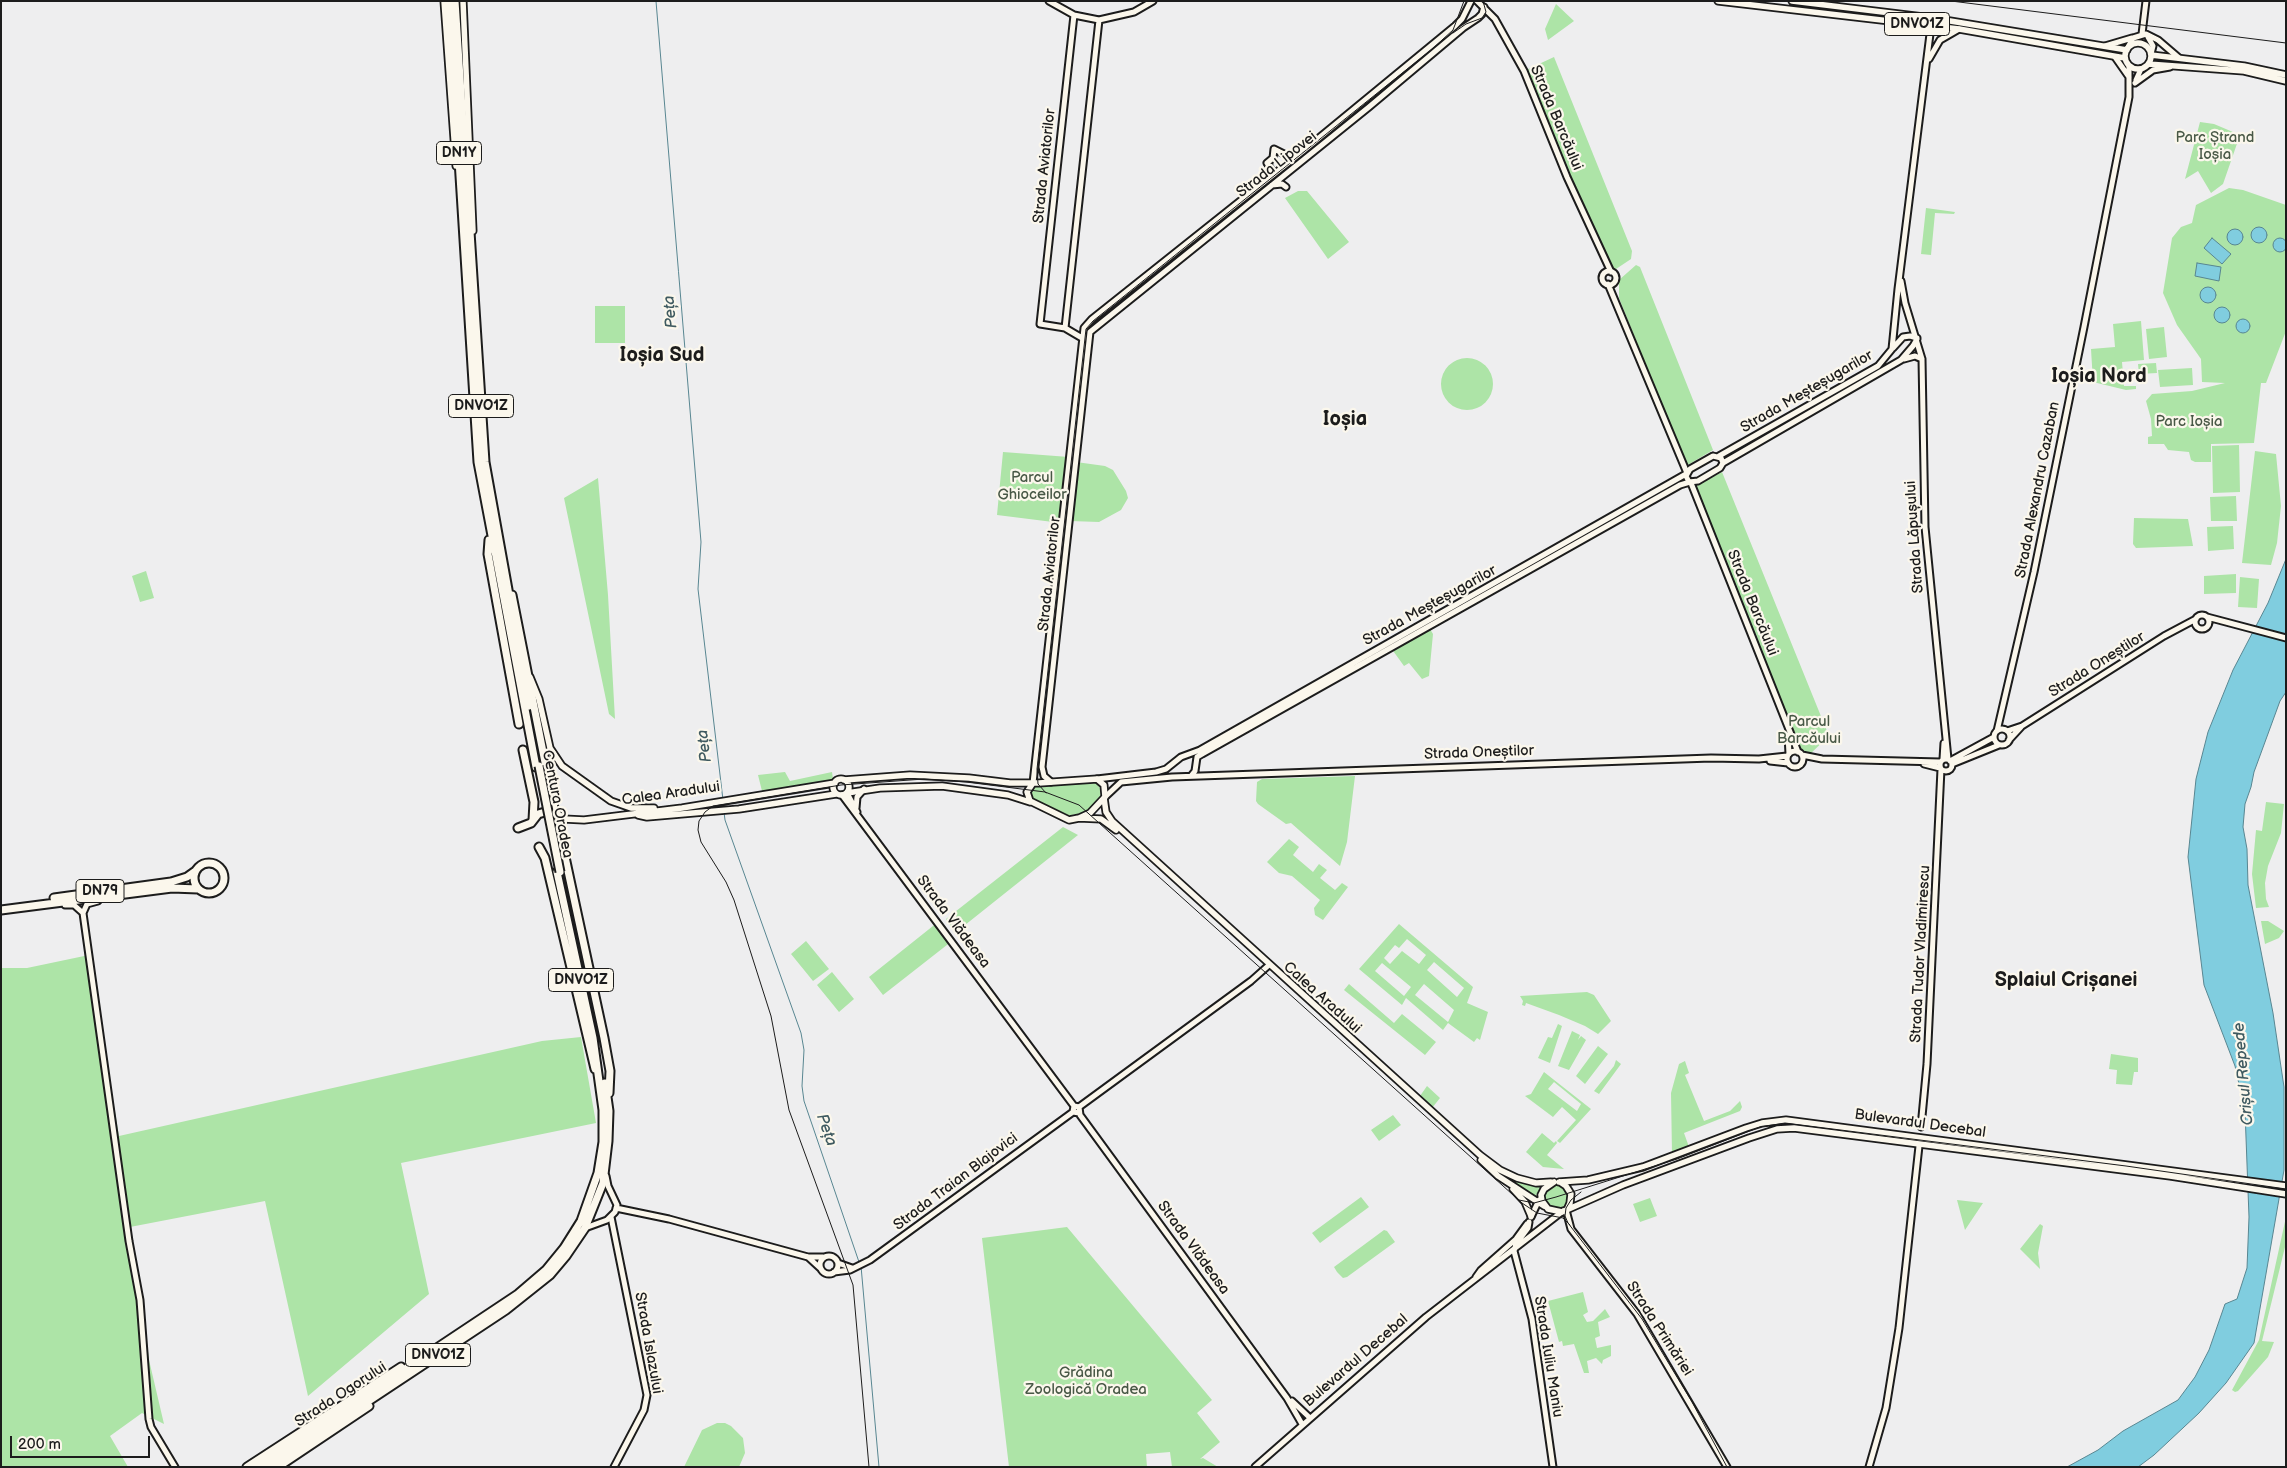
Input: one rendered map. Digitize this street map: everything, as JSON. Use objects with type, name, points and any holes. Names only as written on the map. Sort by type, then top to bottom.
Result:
[{"type":"highway","name":"DN1Y","points":[[449,1],[468,304]]},
{"type":"highway","name":"DN1Y","points":[[456,1],[471,251]]},
{"type":"highway","name":"DNVO1Z","points":[[471,251],[485,462],[501,559]]},
{"type":"highway","name":"DNVO1Z","points":[[468,304],[478,462],[489,525]]},
{"type":"highway","points":[[489,525],[488,554],[519,724]]},
{"type":"highway","name":"Centura Oradea","points":[[489,525],[538,766]]},
{"type":"highway","points":[[501,559],[516,606],[555,813],[542,812],[531,823],[518,828]]},
{"type":"highway","name":"Centura Oradea","points":[[501,559],[558,872],[590,1022],[601,1087]]},
{"type":"highway","points":[[523,750],[534,802],[533,820]]},
{"type":"highway","name":"Calea Aradului","points":[[555,813],[564,819]]},
{"type":"highway","points":[[562,843],[606,1046],[610,1081],[608,1100]]},
{"type":"highway","points":[[539,847],[545,858],[575,992],[593,1065],[601,1087]]},
{"type":"highway","name":"DN79","points":[[1,905],[171,882],[187,877],[200,865],[208,862],[217,864],[224,873],[222,886],[215,892],[204,893],[198,889],[172,888],[1,910]]},
{"type":"highway","points":[[194,872],[194,881],[198,889]]},
{"type":"highway","name":"Centura Oradea","points":[[558,872],[598,1036],[608,1100]]},
{"type":"highway","name":"Strada Ogorului","points":[[269,1467],[440,1350],[535,1281],[571,1239],[586,1210],[598,1174],[603,1142],[601,1087]]},
{"type":"highway","name":"Strada Ogorului","points":[[258,1467],[440,1350],[506,1310],[539,1286],[566,1256],[585,1228],[595,1206],[606,1173],[608,1100]]},
{"type":"highway","points":[[248,1467],[361,1392],[418,1357],[440,1350]]},
{"type":"highway","points":[[278,1467],[433,1362],[440,1350]]},
{"type":"main road","name":"DNVO1Z","points":[[444,1],[459,212],[468,304]]},
{"type":"main road","name":"DNVO1Z","points":[[463,1],[472,182],[471,251]]},
{"type":"main road","name":"DNVO1Z","points":[[1718,1],[1931,26],[2125,58]]},
{"type":"main road","name":"DNVO1Z","points":[[1792,1],[1932,18],[2102,47],[2127,49],[2132,44],[2139,43],[2148,48],[2151,54],[2244,66],[2286,75]]},
{"type":"main road","points":[[2127,49],[2125,58],[2129,66],[2141,69],[2148,64],[2151,54]]},
{"type":"main road","points":[[2148,64],[2244,71],[2286,81]]},
{"type":"main road","points":[[530,676],[539,699],[550,748],[568,772],[616,803],[631,808],[671,809]]},
{"type":"main road","name":"Calea Aradului","points":[[564,819],[584,820],[671,809],[834,783],[837,780],[910,775],[1033,783],[1097,779],[1104,785],[1106,812],[1112,821],[1498,1176],[1545,1207]]},
{"type":"main road","points":[[834,783],[834,789],[843,794],[849,786],[844,780]]},
{"type":"main road","points":[[1031,802],[1027,793],[1033,783]]},
{"type":"main road","name":"Calea Aradului","points":[[632,814],[647,817],[732,810],[843,794],[864,789],[942,786],[1008,795],[1031,802],[1065,819],[1098,818],[1111,825],[1493,1165],[1508,1174],[1529,1182],[1557,1182]]},
{"type":"main road","points":[[1079,818],[1094,810],[1105,797]]},
{"type":"main road","name":"Bulevardul Decebal","points":[[1557,1182],[1588,1180],[1643,1167],[1746,1128],[1762,1123],[1786,1120],[2220,1180],[2286,1194]]},
{"type":"main road","name":"Bulevardul Decebal","points":[[1565,1210],[1623,1185],[1749,1138],[1770,1131],[1794,1128],[2220,1180],[2286,1186]]},
{"type":"main road","points":[[1498,1176],[1525,1202],[1530,1219]]},
{"type":"main road","points":[[1557,1182],[1566,1186],[1570,1192],[1570,1203],[1565,1210],[1556,1212],[1545,1207],[1541,1195],[1545,1187],[1557,1182]]},
{"type":"street","points":[[1049,1],[1074,15],[1100,20],[1134,12],[1153,1]]},
{"type":"street","name":"Strada Lipovei","points":[[1081,338],[1084,328],[1092,319],[1300,154],[1455,26],[1462,19],[1471,1]]},
{"type":"street","name":"Strada Barcăului","points":[[1477,1],[1495,20],[1524,71],[1567,177],[1602,251],[1609,272]]},
{"type":"street","points":[[2146,1],[2144,34],[2153,46],[2151,54]]},
{"type":"street","name":"Strada Lipovei","points":[[1088,342],[1090,332],[1094,327],[1369,107],[1462,28],[1478,18],[1482,14],[1484,7]]},
{"type":"street","name":"Strada Aviatorilor","points":[[1052,782],[1044,776],[1042,767],[1088,342],[1065,328],[1040,324],[1074,15]]},
{"type":"street","name":"Strada Meșteșugarilor","points":[[1691,467],[1713,456],[1719,456],[1878,366],[1892,348],[1932,18]]},
{"type":"street","points":[[1065,328],[1100,20]]},
{"type":"street","points":[[1928,62],[1940,40],[1959,30]]},
{"type":"street","points":[[2102,47],[2144,34],[2158,40],[2179,59]]},
{"type":"street","points":[[2127,49],[2133,38]]},
{"type":"street","points":[[2115,57],[2130,79]]},
{"type":"street","name":"Strada Alexandru Cazaban","points":[[1997,730],[2002,716],[2034,572],[2130,91],[2129,66]]},
{"type":"street","points":[[2135,83],[2153,70],[2176,66]]},
{"type":"street","name":"Strada Alexandru Cazaban","points":[[2130,91],[2141,69]]},
{"type":"street","points":[[1274,174],[1267,163],[1273,158],[1274,150],[1286,154],[1300,154]]},
{"type":"street","points":[[1272,185],[1282,184],[1286,187]]},
{"type":"street","points":[[1620,307],[1614,281],[1615,276],[1609,272],[1602,279],[1608,284],[1620,307],[1687,474]]},
{"type":"street","name":"Strada Meșteșugarilor","points":[[1900,277],[1905,303],[1917,338],[1902,360]]},
{"type":"street","points":[[1608,284],[1614,281]]},
{"type":"street","points":[[1892,348],[1902,338],[1910,336],[1917,338]]},
{"type":"street","name":"Strada Aviatorilor","points":[[1033,783],[1081,338]]},
{"type":"street","name":"Strada Lăpușului","points":[[1917,338],[1922,359],[1924,520],[1947,762],[1941,769]]},
{"type":"street","name":"Strada Meșteșugarilor","points":[[1196,764],[1197,757],[1202,754],[1680,485],[1692,484],[1718,470],[1722,463],[1902,360],[1913,356],[1922,359]]},
{"type":"street","points":[[1719,456],[1722,463]]},
{"type":"street","points":[[1684,466],[1691,467],[1687,474]]},
{"type":"street","name":"Strada Barcăului","points":[[1687,474],[1787,727],[1800,753]]},
{"type":"street","name":"Strada Meșteșugarilor","points":[[1185,756],[1200,750],[1434,619],[1687,474]]},
{"type":"street","points":[[2223,621],[2202,628],[2196,625],[2196,619],[2201,615],[2286,638]]},
{"type":"street","points":[[2207,617],[2208,625]]},
{"type":"street","name":"Strada Oneștilor","points":[[2009,740],[2022,726],[2164,636],[2196,619]]},
{"type":"street","name":"Strada Oneștilor","points":[[2186,625],[2196,625]]},
{"type":"street","name":"Strada Alexandru Cazaban","points":[[2002,716],[2006,730]]},
{"type":"street","name":"Strada Oneștilor","points":[[2006,730],[2022,726]]},
{"type":"street","name":"Strada Barcăului","points":[[1787,727],[1788,763]]},
{"type":"street","points":[[1822,759],[1800,753],[1802,763],[1822,759],[1947,762],[1999,744],[2004,745],[2009,740],[2006,730],[1997,730],[1994,737],[1947,762]]},
{"type":"street","points":[[1994,737],[1999,744]]},
{"type":"street","name":"Strada Oneștilor","points":[[1759,759],[1800,753]]},
{"type":"street","points":[[1097,779],[1156,772],[1166,769],[1185,756],[1192,758],[1196,764],[1197,773],[1191,776],[1121,782],[1105,797]]},
{"type":"street","name":"Strada Oneștilor","points":[[1197,773],[1711,758],[1759,759],[1788,763],[1795,767],[1802,763]]},
{"type":"street","points":[[1914,761],[1947,771],[1947,762]]},
{"type":"street","points":[[1176,762],[1175,768],[1181,776]]},
{"type":"street","name":"Strada Tudor Vladimirescu","points":[[1942,783],[1947,762]]},
{"type":"street","name":"Strada Tudor Vladimirescu","points":[[1921,1127],[1927,1064],[1942,783],[1941,769]]},
{"type":"street","points":[[856,811],[857,797],[864,789]]},
{"type":"street","name":"Strada Vlădeasa","points":[[843,794],[865,825]]},
{"type":"street","name":"Strada Vlădeasa","points":[[843,794],[1288,1398],[1302,1424]]},
{"type":"street","points":[[122,894],[112,899],[89,902],[83,913],[129,1241],[140,1300],[151,1427],[174,1467]]},
{"type":"street","points":[[40,904],[47,907],[74,905],[83,913]]},
{"type":"street","name":"Strada Traian Blajovici","points":[[834,1272],[853,1268],[870,1260],[1076,1110],[1268,966]]},
{"type":"street","points":[[1869,1467],[1886,1408],[1899,1328],[1919,1146]]},
{"type":"street","points":[[585,1228],[611,1217],[616,1208],[616,1202],[608,1186],[606,1173]]},
{"type":"street","name":"Bulevardul Decebal","points":[[1475,1278],[1481,1270],[1516,1239],[1530,1219],[1541,1195]]},
{"type":"street","points":[[616,1208],[669,1219],[808,1257],[833,1256],[838,1263],[853,1268]]},
{"type":"street","name":"Bulevardul Decebal","points":[[1255,1467],[1406,1334],[1475,1278],[1485,1273],[1565,1210]]},
{"type":"street","name":"Strada Primăriei","points":[[1565,1210],[1571,1229],[1636,1312],[1691,1403],[1726,1467]]},
{"type":"street","name":"Strada Islazului","points":[[611,1217],[647,1399],[644,1410],[614,1467]]},
{"type":"street","name":"Bulevardul Decebal","points":[[1514,1251],[1516,1244],[1528,1228],[1530,1219]]},
{"type":"street","name":"Strada Iuliu Maniu","points":[[1514,1251],[1532,1319],[1553,1467]]},
{"type":"street","points":[[808,1257],[827,1274],[834,1272],[838,1263]]},
{"type":"street","points":[[820,1268],[820,1262],[823,1257]]},
{"type":"street","name":"Strada Vlădeasa","points":[[1288,1398],[1310,1418]]},
{"type":"green space","points":[[1556,4],[1574,21],[1548,40],[1545,29]]},
{"type":"green space","points":[[1554,57],[1632,251],[1631,259],[1616,269],[1612,268],[1585,211],[1526,70]]},
{"type":"green space","name":"Parc Ștrand Ioșia","points":[[2200,122],[2214,124],[2240,135],[2223,184],[2211,193],[2198,171],[2185,179]]},
{"type":"green space","name":"Parc Ioșia","points":[[2229,188],[2243,190],[2286,205],[2286,331],[2266,383],[2261,383],[2254,443],[2211,444],[2211,462],[2195,462],[2191,460],[2189,452],[2168,450],[2164,444],[2148,444],[2148,437],[2152,436],[2151,419],[2146,401],[2152,394],[2192,391],[2225,383],[2202,382],[2201,359],[2177,325],[2163,293],[2172,238],[2181,227],[2192,223],[2196,205]]},
{"type":"green space","points":[[1298,191],[1307,191],[1349,242],[1328,259],[1285,198]]},
{"type":"green space","points":[[1926,208],[1955,212],[1954,214],[1935,213],[1931,255],[1921,254]]},
{"type":"green space","points":[[1636,265],[1640,267],[1713,450],[1686,466],[1619,298],[1619,280]]},
{"type":"green space","points":[[595,306],[625,306],[625,343],[595,343]]},
{"type":"green space","points":[[2141,321],[2144,360],[2122,362],[2124,386],[2136,386],[2136,389],[2126,390],[2093,382],[2091,349],[2115,347],[2113,324]]},
{"type":"green space","points":[[2164,327],[2167,357],[2149,359],[2146,329]]},
{"type":"green space","points":[[1467,358],[1477,360],[1485,366],[1491,374],[1493,384],[1491,394],[1485,402],[1477,408],[1467,410],[1457,408],[1449,402],[1443,394],[1441,384],[1443,374],[1449,366],[1457,360]]},
{"type":"green space","points":[[2156,363],[2157,373],[2139,374],[2138,364]]},
{"type":"green space","points":[[2192,368],[2193,385],[2160,387],[2158,370]]},
{"type":"green space","points":[[2239,445],[2240,492],[2213,493],[2212,446]]},
{"type":"green space","points":[[2255,451],[2276,454],[2281,506],[2277,543],[2271,565],[2242,563]]},
{"type":"green space","name":"Parcul Ghioceilor","points":[[1003,452],[1069,457],[1061,523],[997,515]]},
{"type":"green space","name":"Parcul Ghioceilor","points":[[1076,462],[1105,466],[1113,470],[1126,491],[1128,498],[1121,510],[1099,522],[1070,521]]},
{"type":"green space","name":"Parcul Barcăului","points":[[1722,472],[1829,736],[1809,755],[1797,748],[1775,688],[1694,487]]},
{"type":"green space","points":[[598,478],[608,595],[615,719],[609,714],[564,498]]},
{"type":"green space","points":[[2236,496],[2237,521],[2211,521],[2210,497]]},
{"type":"green space","points":[[2134,518],[2188,519],[2193,546],[2136,548],[2133,544]]},
{"type":"green space","points":[[2233,526],[2234,549],[2208,551],[2207,527]]},
{"type":"green space","points":[[146,571],[154,598],[140,602],[132,576]]},
{"type":"green space","points":[[2236,574],[2236,593],[2204,594],[2204,576]]},
{"type":"green space","points":[[2240,577],[2259,579],[2257,608],[2238,607]]},
{"type":"green space","points":[[1427,628],[1433,634],[1429,676],[1422,679],[1409,663],[1404,666],[1391,648]]},
{"type":"green space","points":[[785,772],[790,781],[832,772],[833,779],[827,783],[763,795],[758,775]]},
{"type":"green space","points":[[1355,776],[1347,842],[1340,866],[1291,823],[1286,824],[1256,801],[1257,782],[1262,779]]},
{"type":"green space","points":[[1096,783],[1101,789],[1100,799],[1095,806],[1082,813],[1072,815],[1066,815],[1033,799],[1031,793],[1032,788],[1036,785]]},
{"type":"green space","points":[[2266,802],[2284,804],[2281,833],[2268,866],[2265,883],[2266,899],[2269,907],[2256,908],[2252,874],[2256,830],[2262,831]]},
{"type":"green space","points":[[1063,827],[1078,835],[955,933],[946,919]]},
{"type":"green space","points":[[1289,839],[1299,847],[1293,855],[1313,872],[1319,864],[1327,870],[1320,878],[1335,890],[1342,883],[1348,887],[1323,920],[1315,915],[1314,908],[1320,900],[1292,876],[1279,873],[1267,862]]},
{"type":"green space","points":[[2261,921],[2268,921],[2284,931],[2279,938],[2265,944]]},
{"type":"green space","points":[[938,922],[952,941],[883,995],[869,977]]},
{"type":"green space","points":[[1399,924],[1473,987],[1467,1003],[1488,1012],[1480,1040],[1477,1038],[1474,1042],[1448,1023],[1443,1030],[1406,998],[1402,1005],[1359,969]],"holes":[[[1407,939],[1426,955],[1419,964],[1402,951],[1390,964],[1384,958],[1395,945],[1399,948]],[[1434,962],[1464,988],[1457,997],[1427,970]],[[1382,963],[1411,987],[1404,996],[1375,971]],[[1424,984],[1454,1010],[1448,1022],[1415,995]]]},
{"type":"green space","points":[[806,941],[829,969],[813,981],[791,954]]},
{"type":"green space","points":[[89,955],[119,1136],[542,1041],[581,1037],[596,1123],[401,1163],[429,1294],[308,1396],[265,1201],[130,1227],[142,1299],[149,1360],[164,1424],[142,1413],[110,1436],[128,1467],[1,1467],[1,968],[27,968]]},
{"type":"green space","points":[[832,972],[854,999],[839,1012],[817,985]]},
{"type":"green space","points":[[1349,984],[1394,1023],[1402,1014],[1436,1042],[1425,1055],[1344,990]]},
{"type":"green space","points":[[1587,992],[1594,995],[1611,1021],[1598,1034],[1559,1015],[1526,1003],[1525,1006],[1522,1005],[1523,1001],[1520,996]]},
{"type":"green space","points":[[1558,1024],[1562,1026],[1550,1063],[1538,1058],[1548,1037],[1552,1038]]},
{"type":"green space","points":[[1572,1031],[1580,1035],[1578,1040],[1581,1036],[1586,1040],[1569,1070],[1558,1066]]},
{"type":"green space","points":[[1598,1046],[1608,1054],[1585,1084],[1576,1076]]},
{"type":"green space","points":[[2111,1054],[2138,1058],[2138,1072],[2134,1072],[2132,1085],[2116,1084],[2117,1070],[2109,1069]]},
{"type":"green space","points":[[1616,1060],[1621,1064],[1599,1094],[1594,1091],[1614,1066]]},
{"type":"green space","points":[[1685,1061],[1689,1073],[1685,1075],[1704,1121],[1730,1111],[1740,1101],[1742,1107],[1740,1111],[1684,1133],[1689,1147],[1672,1154],[1671,1093],[1679,1064]]},
{"type":"green space","points":[[1544,1072],[1591,1109],[1560,1143],[1557,1141],[1576,1120],[1562,1107],[1553,1117],[1525,1096],[1531,1094]],"holes":[[[1554,1082],[1581,1104],[1577,1111],[1548,1089]]]},
{"type":"green space","points":[[1427,1086],[1440,1098],[1432,1108],[1420,1096]]},
{"type":"green space","points":[[1393,1115],[1401,1125],[1379,1141],[1371,1130]]},
{"type":"green space","points":[[1542,1133],[1554,1143],[1556,1141],[1557,1143],[1547,1155],[1564,1169],[1543,1167],[1526,1152]]},
{"type":"green space","points":[[1512,1178],[1528,1184],[1543,1185],[1534,1198],[1510,1181]]},
{"type":"green space","points":[[1557,1185],[1566,1188],[1569,1197],[1566,1206],[1557,1209],[1548,1206],[1545,1197],[1548,1188]]},
{"type":"green space","points":[[1361,1197],[1369,1207],[1320,1243],[1312,1233]]},
{"type":"green space","points":[[1650,1198],[1657,1216],[1640,1222],[1633,1204]]},
{"type":"green space","points":[[1957,1200],[1983,1203],[1965,1230]]},
{"type":"green space","points":[[2286,1217],[2286,1243],[2262,1341],[2274,1342],[2268,1357],[2235,1392],[2232,1390],[2259,1340]]},
{"type":"green space","points":[[2040,1224],[2043,1226],[2038,1253],[2040,1269],[2020,1249]]},
{"type":"green space","name":"Grădina Zoologică Oradea","points":[[1067,1227],[1212,1400],[1197,1413],[1220,1442],[1200,1459],[1203,1458],[1218,1467],[1172,1467],[1170,1452],[1146,1454],[1147,1467],[1009,1467],[982,1238]]},
{"type":"green space","points":[[1384,1230],[1387,1231],[1395,1242],[1343,1278],[1334,1267]]},
{"type":"green space","points":[[1583,1292],[1588,1312],[1583,1315],[1587,1322],[1593,1321],[1605,1309],[1610,1317],[1598,1322],[1600,1336],[1595,1338],[1597,1348],[1611,1345],[1611,1356],[1603,1360],[1602,1364],[1596,1358],[1587,1361],[1589,1373],[1584,1373],[1574,1344],[1563,1346],[1562,1341],[1559,1342],[1548,1301]]},
{"type":"green space","points":[[717,1423],[725,1423],[731,1426],[743,1438],[745,1453],[739,1467],[684,1467],[702,1430]]},
{"type":"water","points":[[2259,227],[2265,229],[2267,235],[2265,241],[2259,243],[2253,241],[2251,235],[2253,229]]},
{"type":"water","points":[[2235,229],[2241,231],[2243,237],[2241,243],[2235,245],[2229,243],[2227,237],[2229,231]]},
{"type":"water","points":[[2212,238],[2231,254],[2222,264],[2204,248]]},
{"type":"water","points":[[2277,238],[2283,238],[2287,245],[2283,252],[2277,252],[2273,248],[2273,242]]},
{"type":"water","points":[[2197,263],[2221,267],[2219,281],[2195,276]]},
{"type":"water","points":[[2205,287],[2211,287],[2216,292],[2214,301],[2205,303],[2200,298],[2200,292]]},
{"type":"water","points":[[2219,307],[2225,307],[2230,312],[2228,321],[2219,323],[2214,318],[2214,312]]},
{"type":"water","points":[[2240,319],[2246,319],[2250,326],[2246,333],[2240,333],[2236,329],[2236,323]]},
{"type":"water","name":"Crișul Repede","points":[[2286,559],[2286,692],[2280,701],[2254,772],[2245,804],[2243,827],[2247,849],[2248,885],[2273,1013],[2284,1087],[2284,1170],[2254,1343],[2226,1383],[2199,1413],[2154,1455],[2138,1467],[2067,1467],[2098,1450],[2123,1431],[2178,1400],[2195,1377],[2209,1350],[2225,1304],[2237,1299],[2247,1268],[2249,1217],[2245,1111],[2235,1066],[2204,985],[2188,857],[2196,779],[2208,732],[2233,670],[2268,603]]},
{"type":"waterway","name":"Peța","points":[[656,1],[701,542],[698,589],[723,800]]},
{"type":"waterway","name":"Peța","points":[[724,812],[725,820],[801,1033],[804,1050],[802,1086],[804,1101],[859,1262]]},
{"type":"waterway","name":"Peța","points":[[861,1266],[879,1467]]},
{"type":"tunnel","points":[[1919,1146],[1921,1127]]},
{"type":"tram line","points":[[1046,793],[1038,784],[1037,769],[1086,329],[1093,321],[1431,50],[1453,30],[1464,1]]},
{"type":"tram line","points":[[1453,33],[1466,24],[1482,18],[1486,12],[1483,1]]},
{"type":"tram line","points":[[869,1467],[853,1285],[789,1110],[771,1016],[734,900],[726,882],[701,842],[698,830],[699,821],[705,812],[713,806],[841,785],[924,779],[966,782],[1045,792],[1079,805],[1522,1203],[1537,1213],[1563,1218],[1570,1225]]},
{"type":"tram line","points":[[1519,1200],[1534,1203],[1556,1197],[1677,1159],[1760,1127],[1785,1123],[2126,1166],[2286,1189]]},
{"type":"tram line","points":[[1581,1192],[1571,1200],[1566,1208],[1565,1216],[1568,1223],[1642,1319],[1692,1402],[1727,1467]]},
{"type":"railway","points":[[1951,1],[2286,43]]},
{"type":"district","name":"Ioșia Sud","points":[[662,356]]},
{"type":"district","name":"Ioșia Nord","points":[[2099,377]]},
{"type":"district","name":"Ioșia","points":[[1345,420]]},
{"type":"district","name":"Splaiul Crișanei","points":[[2066,981]]}]
